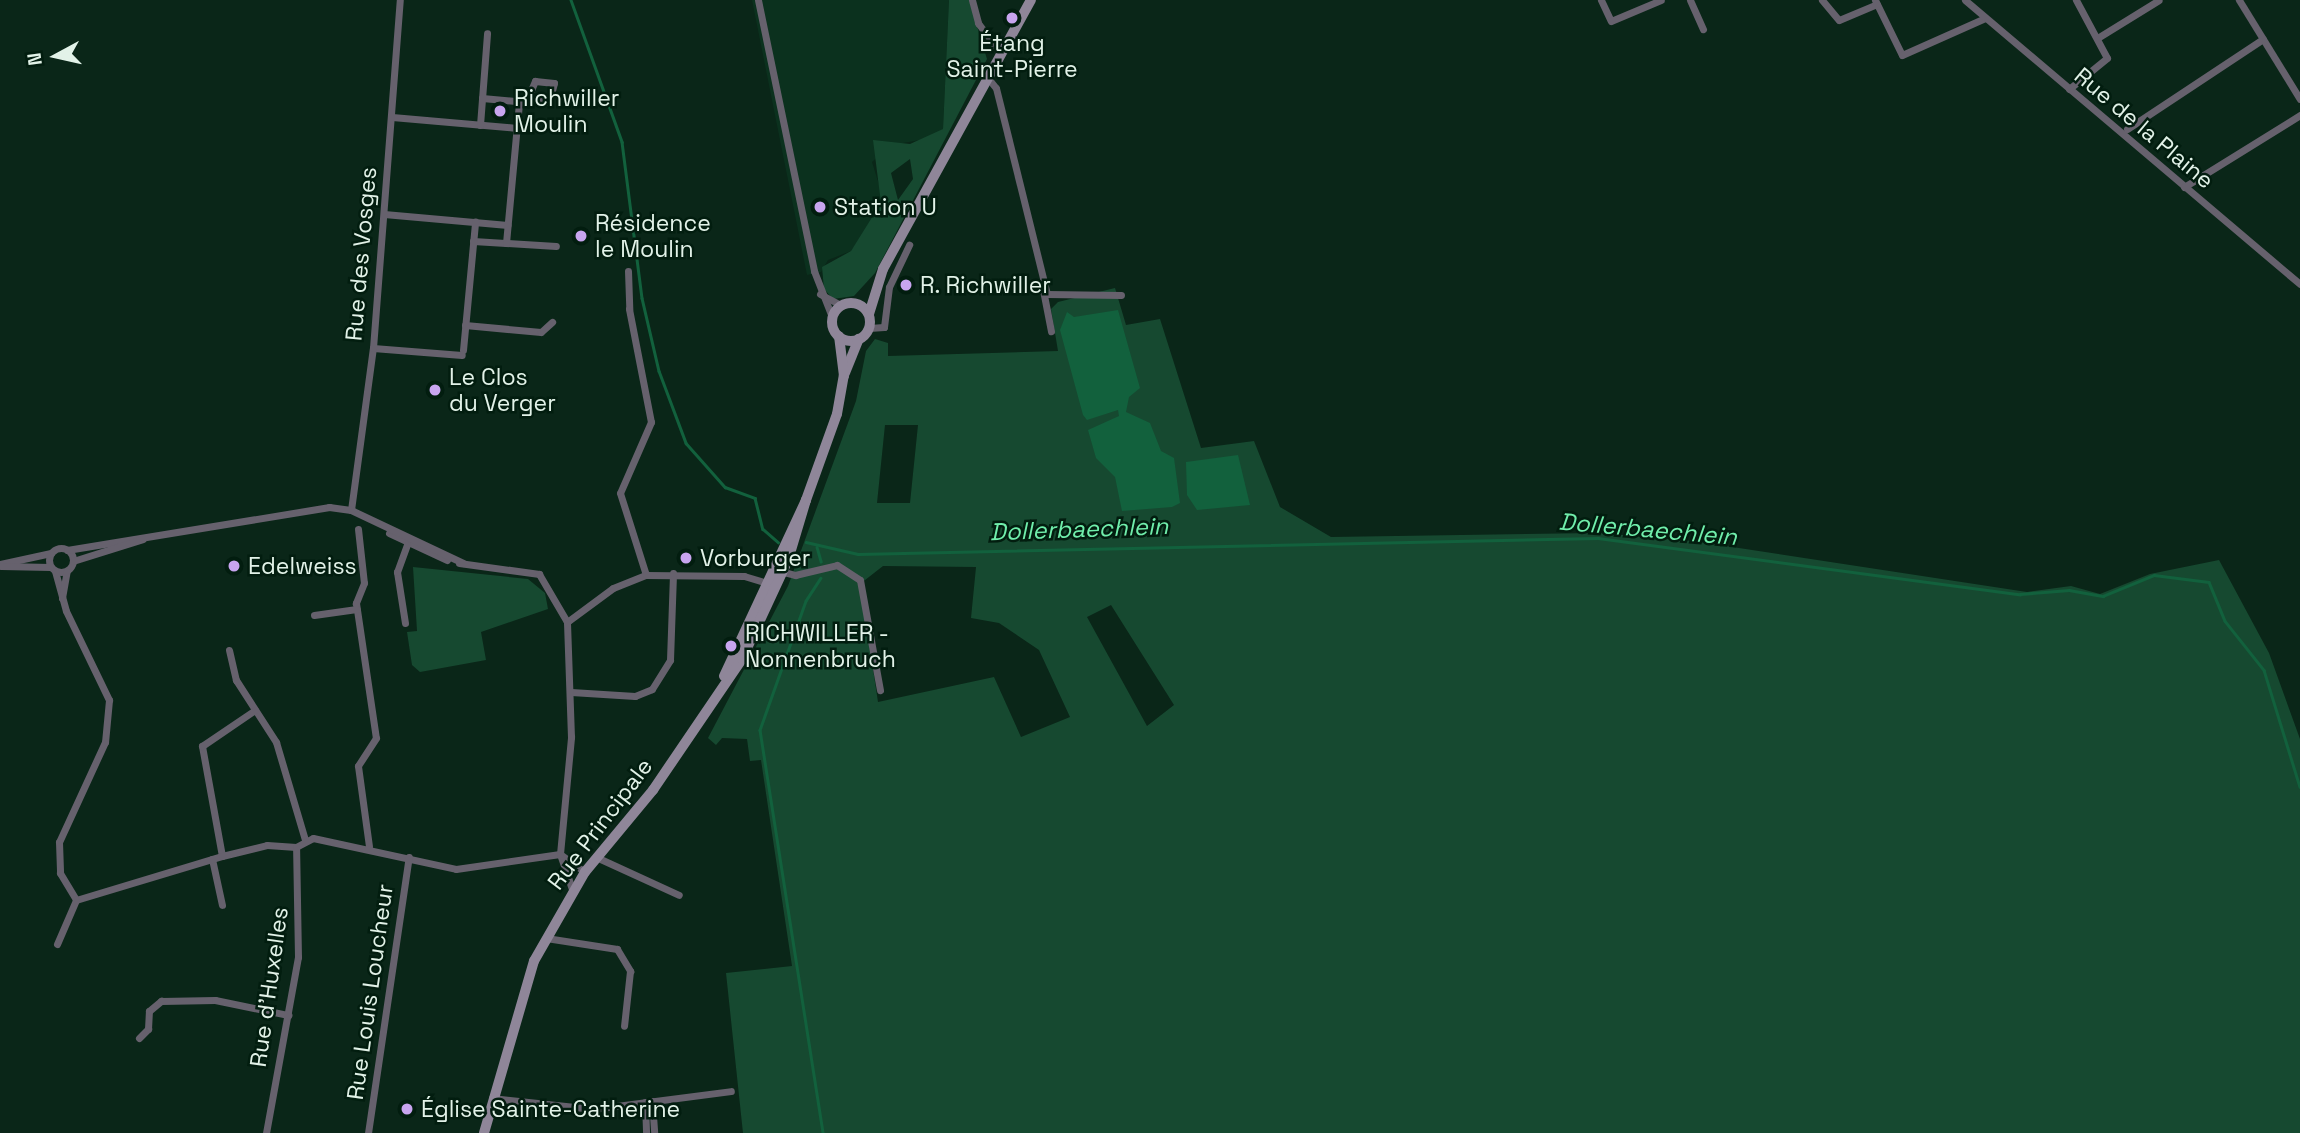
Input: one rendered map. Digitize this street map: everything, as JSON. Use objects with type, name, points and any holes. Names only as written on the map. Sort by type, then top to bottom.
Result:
[{"type":"main road","points":[[844,376],[839,336],[832,317],[841,305],[855,303],[883,269],[1031,0]]},
{"type":"main road","points":[[839,336],[859,339],[869,328],[869,314],[883,269]]},
{"type":"main road","points":[[855,303],[869,314]]},
{"type":"main road","name":"Rue Principale","points":[[484,1133],[491,1098],[546,938],[585,872],[711,706],[773,585],[806,500],[844,376],[859,339]]},
{"type":"street","name":"Rue des Vosges","points":[[351,510],[373,348],[400,0]]},
{"type":"street","points":[[758,0],[819,293],[832,317]]},
{"type":"street","points":[[972,0],[978,23],[1001,53]]},
{"type":"street","points":[[1601,0],[1611,21],[1661,0]]},
{"type":"street","points":[[1690,0],[1703,29]]},
{"type":"street","points":[[1822,0],[1839,20],[1876,2],[1902,55],[1985,18]]},
{"type":"street","name":"Rue de la Plaine","points":[[1965,0],[2300,284]]},
{"type":"street","points":[[2068,89],[2107,58],[2099,37],[2076,0]]},
{"type":"street","points":[[2099,37],[2159,0]]},
{"type":"street","points":[[2239,0],[2300,99]]},
{"type":"street","points":[[480,125],[487,33]]},
{"type":"street","points":[[2127,129],[2263,39]]},
{"type":"street","points":[[987,77],[996,88],[1051,331]]},
{"type":"street","points":[[482,99],[519,102],[532,98]]},
{"type":"street","points":[[506,243],[519,102]]},
{"type":"street","points":[[2184,187],[2300,115]]},
{"type":"street","points":[[392,117],[517,128]]},
{"type":"street","points":[[384,214],[508,225]]},
{"type":"street","points":[[373,348],[462,353],[475,222]]},
{"type":"street","points":[[473,241],[556,246]]},
{"type":"street","points":[[869,328],[884,327],[889,287],[909,245]]},
{"type":"street","points":[[628,271],[629,309],[651,422],[620,492],[646,575]]},
{"type":"street","points":[[1041,283],[1056,298],[1121,295]]},
{"type":"street","points":[[819,293],[841,305]]},
{"type":"street","points":[[465,325],[541,332],[552,322]]},
{"type":"street","points":[[0,565],[67,550],[306,508],[351,510],[363,514],[463,564]]},
{"type":"street","points":[[363,514],[407,545],[463,564],[539,574],[567,622],[571,692],[560,854],[573,892]]},
{"type":"street","points":[[358,529],[364,583],[357,609],[376,738],[358,766],[369,846]]},
{"type":"street","points":[[62,599],[67,571],[73,561],[157,534]]},
{"type":"street","points":[[405,623],[397,572],[407,545]]},
{"type":"street","points":[[67,550],[73,561]]},
{"type":"street","points":[[51,553],[62,599],[103,680],[110,719],[59,842],[60,873],[76,900]]},
{"type":"street","points":[[0,565],[67,571]]},
{"type":"street","points":[[779,571],[837,565],[860,580],[880,690]]},
{"type":"street","points":[[571,692],[635,696],[652,689],[673,643],[673,573]]},
{"type":"street","points":[[567,622],[613,588],[646,575],[673,573],[773,585]]},
{"type":"street","points":[[314,615],[357,609]]},
{"type":"street","points":[[229,650],[236,680],[276,742],[305,840]]},
{"type":"street","points":[[222,856],[202,746],[254,710]]},
{"type":"street","points":[[57,944],[76,900],[267,845],[296,847],[305,840],[369,846],[409,857],[479,869],[560,854],[585,872]]},
{"type":"street","name":"Rue d'Huxelles","points":[[266,1133],[288,1015],[301,897],[296,847]]},
{"type":"street","name":"Rue Louis Loucheur","points":[[368,1133],[409,857]]},
{"type":"street","points":[[596,857],[679,895]]},
{"type":"street","points":[[212,859],[222,905]]},
{"type":"street","points":[[546,938],[617,949],[630,971],[624,1026]]},
{"type":"street","points":[[139,1038],[148,1030],[149,1011],[161,1001],[215,1000],[288,1015]]},
{"type":"street","points":[[491,1098],[576,1109],[732,1091]]},
{"type":"street","points":[[646,1133],[649,1102]]},
{"type":"street","points":[[649,1102],[654,1133]]},
{"type":"shaded area","points":[[752,0],[949,0],[943,129],[932,138],[891,145],[872,162],[881,191],[877,214],[851,251],[828,260],[821,272],[807,275]]},
{"type":"shaded area","points":[[949,0],[969,0],[987,59],[875,273],[854,296],[833,299],[824,289],[822,267],[851,251],[881,203],[873,140],[910,144],[943,129]],"holes":[[[910,159],[913,179],[898,200],[891,173]]]},
{"type":"shaded area","points":[[1115,288],[1126,325],[1160,319],[1201,448],[1254,441],[1280,507],[1331,537],[1599,533],[1693,541],[2027,592],[2071,586],[2100,594],[2150,574],[2219,560],[2269,653],[2300,739],[2300,1133],[743,1133],[726,973],[792,966],[761,760],[750,761],[747,739],[722,738],[716,745],[708,738],[788,586],[856,401],[866,351],[875,339],[888,343],[888,356],[1058,351],[1051,309],[1058,302]],"holes":[[[885,425],[918,425],[910,503],[877,503]],[[883,566],[976,567],[971,618],[999,623],[1039,650],[1070,717],[1021,737],[994,677],[878,702],[860,584]],[[1111,605],[1174,705],[1147,726],[1087,617]]]},
{"type":"shaded area","points":[[1118,310],[1140,388],[1129,397],[1126,412],[1150,423],[1161,451],[1174,458],[1180,503],[1172,507],[1122,511],[1115,477],[1096,458],[1088,430],[1119,416],[1118,410],[1087,420],[1083,415],[1060,330],[1067,312],[1074,317]]},
{"type":"shaded area","points":[[1238,455],[1250,505],[1197,510],[1187,495],[1186,462]]},
{"type":"shaded area","points":[[413,567],[528,579],[545,593],[548,609],[481,632],[486,660],[420,672],[412,665],[407,632],[417,631]]},
{"type":"waterway","name":"Dollerbaechlein","points":[[571,0],[622,142],[642,298],[659,371],[686,443],[725,487],[755,498],[763,529],[778,542]]},
{"type":"waterway","name":"Dollerbaechlein","points":[[806,542],[858,554],[1598,538],[2020,594],[2069,590],[2103,596],[2154,575],[2209,582],[2225,621],[2264,670],[2300,787]]},
{"type":"waterway","points":[[817,547],[821,561]]},
{"type":"waterway","points":[[821,578],[806,601],[760,730],[823,1133]]},
{"type":"place","name":"Étang Saint-Pierre","points":[[1012,18]]},
{"type":"place","name":"Richwiller Moulin","points":[[500,111]]},
{"type":"place","name":"Station U","points":[[820,207]]},
{"type":"place","name":"Résidence le Moulin","points":[[581,236]]},
{"type":"place","name":"R. Richwiller","points":[[906,285]]},
{"type":"place","name":"Le Clos du Verger","points":[[435,390]]},
{"type":"place","name":"Vorburger","points":[[686,558]]},
{"type":"place","name":"Edelweiss","points":[[234,566]]},
{"type":"place","name":"RICHWILLER - Nonnenbruch","points":[[731,646]]},
{"type":"place","name":"Église Sainte-Catherine","points":[[407,1109]]}]
